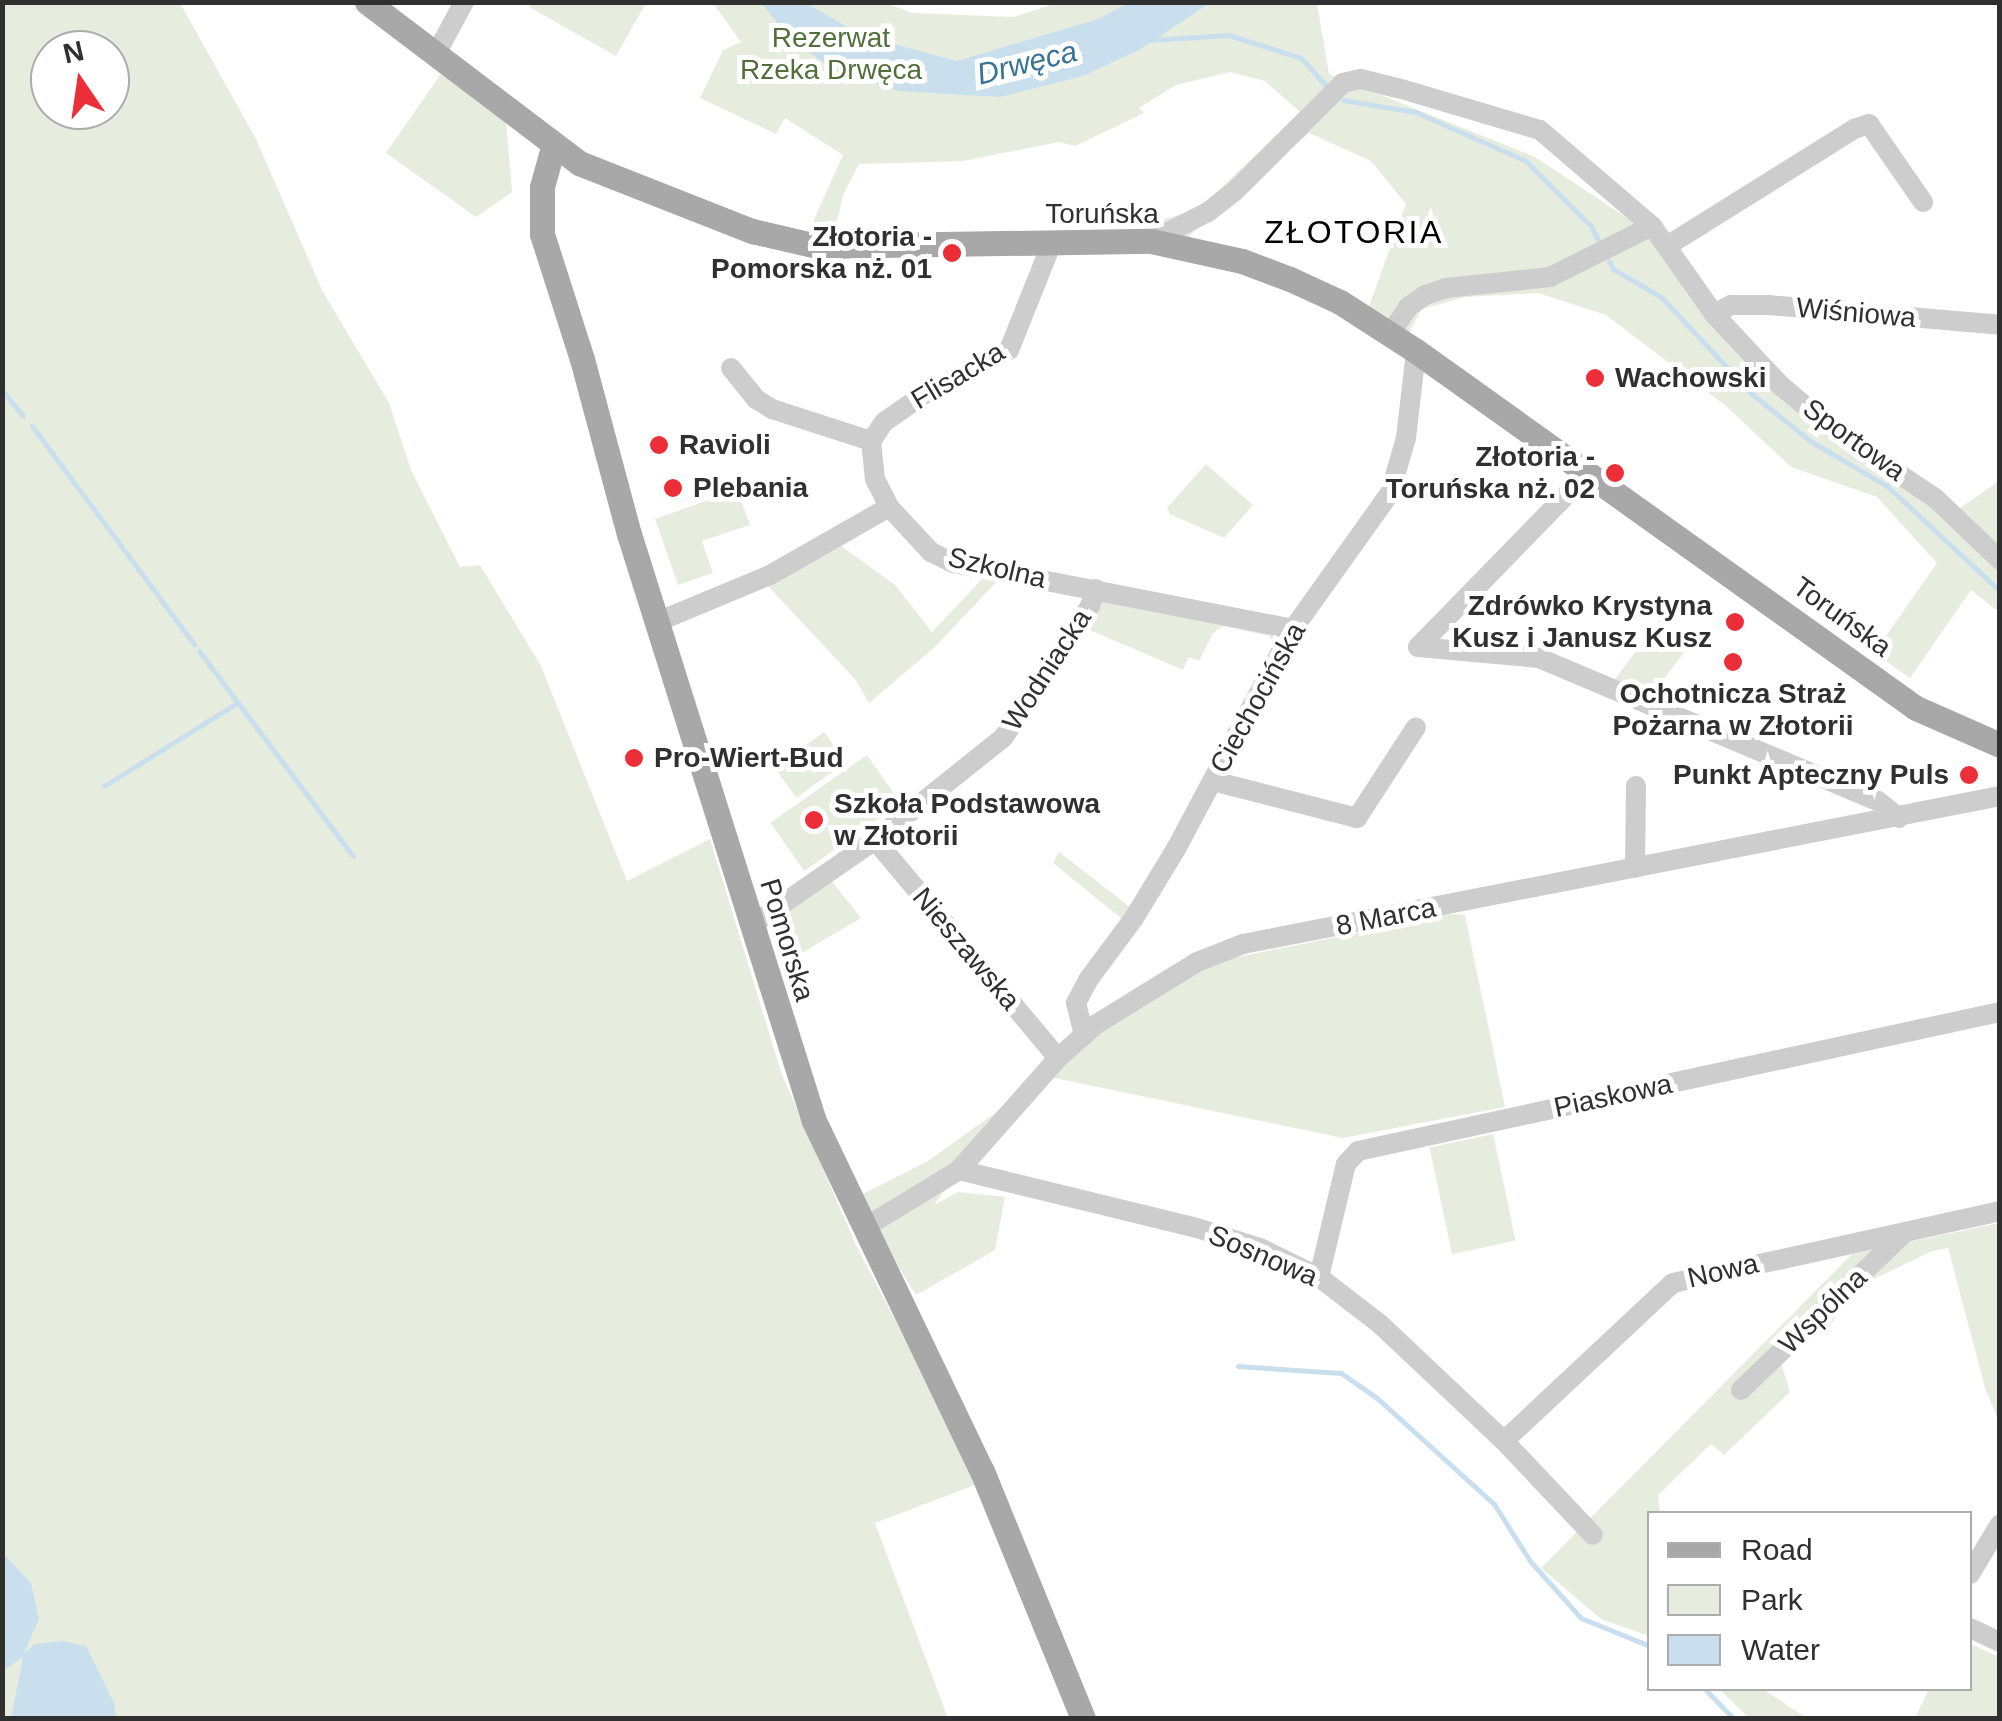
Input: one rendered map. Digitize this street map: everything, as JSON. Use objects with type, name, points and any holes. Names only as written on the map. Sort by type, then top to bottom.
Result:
[{"type":"main road","name":"Toruńska","points":[[367,2],[437,52],[553,147],[675,205],[801,244],[1051,245],[1151,240],[1242,261],[1290,279],[1340,302],[1416,351],[1916,708],[2000,744]]},
{"type":"main road","name":"Pomorska","points":[[553,147],[542,186],[542,234],[657,622],[814,1121],[924,1343],[974,1454],[1082,1718]]},
{"type":"street","points":[[437,52],[464,2]]},
{"type":"street","name":"Sportowa","points":[[1151,240],[1208,212],[1234,192],[1343,84],[1361,79],[1540,130],[1652,226],[1714,314],[1781,386],[1842,436],[1936,498],[2000,560]]},
{"type":"street","points":[[1667,246],[1854,129],[1870,124],[1923,202]]},
{"type":"street","points":[[1390,334],[1408,306],[1425,295],[1446,288],[1550,277],[1652,226]]},
{"type":"street","name":"Flisacka","points":[[871,441],[884,422],[923,396],[1009,350],[1051,245]]},
{"type":"street","name":"Wiśniowa","points":[[1714,314],[1732,305],[1769,305],[2000,325]]},
{"type":"street","name":"Ciechocińska","points":[[1084,1035],[1076,1003],[1134,918],[1292,629],[1390,493],[1406,438],[1416,351]]},
{"type":"street","points":[[731,368],[756,400],[772,409],[871,441]]},
{"type":"street","name":"Szkolna","points":[[871,441],[875,479],[889,507],[942,559],[1292,629]]},
{"type":"street","points":[[1588,473],[1418,647],[1539,658],[1878,801],[1899,818]]},
{"type":"street","points":[[657,622],[770,574],[889,507]]},
{"type":"street","name":"Wodniacka","points":[[752,925],[875,840],[1003,738],[1090,606],[1096,590]]},
{"type":"street","points":[[1212,781],[1357,818],[1416,726]]},
{"type":"street","points":[[1635,868],[1636,786]]},
{"type":"street","name":"8 Marca","points":[[864,1228],[959,1170],[1058,1058],[1084,1035],[1197,962],[1243,944],[2000,796]]},
{"type":"street","name":"Nieszawska","points":[[875,840],[1058,1058]]},
{"type":"street","name":"Piaskowa","points":[[1319,1277],[1346,1164],[1358,1151],[2000,1012]]},
{"type":"street","name":"Sosnowa","points":[[959,1170],[1197,1228],[1260,1248],[1319,1277],[1380,1325],[1504,1441],[1593,1535]]},
{"type":"street","name":"Nowa","points":[[1504,1441],[1673,1283],[2000,1211]]},
{"type":"street","name":"Wspólna","points":[[1741,1390],[1905,1231]]},
{"type":"street","points":[[1972,1571],[2000,1524]]},
{"type":"street","points":[[1972,1629],[2000,1642]]},
{"type":"green space","points":[[532,2],[646,3],[616,56],[529,7]]},
{"type":"green space","name":"Rezerwat Rzeka Drwęca","points":[[1060,2],[1317,3],[1329,74],[1535,157],[1650,233],[1725,316],[1816,405],[1857,434],[1946,518],[1999,481],[1999,612],[1971,590],[1910,678],[1874,653],[1937,563],[1877,497],[1791,467],[1726,406],[1606,315],[1538,293],[1465,297],[1422,309],[1408,334],[1368,309],[1406,204],[1371,161],[1309,133],[1188,237],[1144,224],[1198,210],[1300,112],[1265,81],[1230,72],[1176,85],[1139,108],[1144,113],[1075,146],[1059,142],[963,161],[859,164],[844,193],[833,236],[806,237],[843,155],[785,118],[776,134],[700,98],[723,50],[741,42],[713,3],[886,3],[912,13],[1014,17]]},
{"type":"green space","points":[[3,3],[180,3],[256,139],[322,290],[389,403],[411,470],[460,567],[480,565],[541,666],[627,881],[710,839],[781,1072],[856,1245],[980,1483],[875,1523],[948,1718],[3,1718]]},
{"type":"green space","points":[[441,74],[506,120],[512,192],[476,217],[386,153]]},
{"type":"green space","points":[[1206,464],[1253,505],[1224,538],[1170,514],[1167,508]]},
{"type":"green space","points":[[737,490],[750,525],[702,541],[713,573],[678,585],[655,519]]},
{"type":"green space","points":[[837,543],[895,585],[932,632],[986,575],[1001,577],[934,648],[869,703],[855,679],[766,584]]},
{"type":"green space","points":[[1089,596],[1105,601],[1107,596],[1282,634],[1274,648],[1270,636],[1223,626],[1213,633],[1199,661],[1189,657],[1183,670],[1083,627],[1035,701],[1031,699],[1012,736],[946,796],[830,879],[861,918],[785,963],[772,910],[1003,730]]},
{"type":"green space","points":[[1661,618],[1692,641],[1643,706],[1612,683]]},
{"type":"green space","points":[[824,732],[846,762],[796,798],[775,768]]},
{"type":"green space","points":[[867,755],[901,803],[804,871],[770,823]]},
{"type":"green space","points":[[1059,852],[1130,907],[1122,919],[1053,863]]},
{"type":"green space","points":[[1450,914],[1465,915],[1505,1107],[1343,1138],[1050,1077],[1101,1024],[1218,961]]},
{"type":"green space","points":[[1009,1103],[934,1205],[958,1192],[1005,1197],[995,1250],[916,1295],[855,1198],[928,1161]]},
{"type":"green space","points":[[1493,1134],[1516,1241],[1452,1254],[1429,1148]]},
{"type":"green space","points":[[1999,1223],[1999,1422],[1985,1388],[1948,1248],[1932,1251],[1876,1278],[1820,1334],[1781,1363],[1790,1392],[1724,1455],[1711,1444],[1658,1495],[1660,1511],[1647,1511],[1647,1635],[1601,1619],[1541,1568],[1852,1254]]},
{"type":"green space","points":[[1972,1645],[1999,1657],[1999,1718],[1915,1718],[1928,1691],[1972,1691]]},
{"type":"green space","points":[[1721,1691],[1766,1691],[1806,1718],[1749,1718]]},
{"type":"water","name":"Drwęca","points":[[761,3],[807,3],[860,35],[957,61],[1098,19],[1128,3],[1210,3],[1141,49],[1083,76],[1000,97],[899,91],[843,75],[793,42]]},
{"type":"water","points":[[2,1552],[31,1583],[39,1619],[24,1653],[35,1644],[63,1641],[86,1646],[114,1703],[116,1718],[11,1718],[23,1657],[3,1671]]},
{"type":"waterway","points":[[1149,40],[1229,35],[1301,58],[1329,89]]},
{"type":"waterway","points":[[1343,100],[1415,112],[1526,161],[1591,226],[1598,240]]},
{"type":"waterway","points":[[1609,261],[1613,269],[1661,297],[1751,393],[1810,441],[1887,486],[2000,591]]},
{"type":"waterway","points":[[2,390],[23,416]]},
{"type":"waterway","points":[[32,426],[194,644]]},
{"type":"waterway","points":[[199,651],[353,856]]},
{"type":"waterway","points":[[104,786],[237,703]]},
{"type":"waterway","points":[[1238,1366],[1341,1373],[1377,1398],[1494,1504],[1530,1561],[1581,1618],[1647,1645]]},
{"type":"waterway","points":[[1707,1691],[1733,1718]]},
{"type":"place","name":"Złotoria - Pomorska nż. 01","points":[[952,253]]},
{"type":"place","name":"Wachowski","points":[[1595,378]]},
{"type":"place","name":"Ravioli","points":[[659,445]]},
{"type":"place","name":"Złotoria - Toruńska nż. 02","points":[[1615,473]]},
{"type":"place","name":"Plebania","points":[[673,488]]},
{"type":"place","name":"Zdrówko Krystyna Kusz i Janusz Kusz","points":[[1735,622]]},
{"type":"place","name":"Ochotnicza Straż Pożarna w Złotorii","points":[[1733,662]]},
{"type":"place","name":"Pro-Wiert-Bud","points":[[634,758]]},
{"type":"place","name":"Punkt Apteczny Puls","points":[[1969,775]]},
{"type":"place","name":"Szkoła Podstawowa w Złotorii","points":[[814,820]]},
{"type":"district","name":"ZŁOTORIA","points":[[1354,232]]}]
